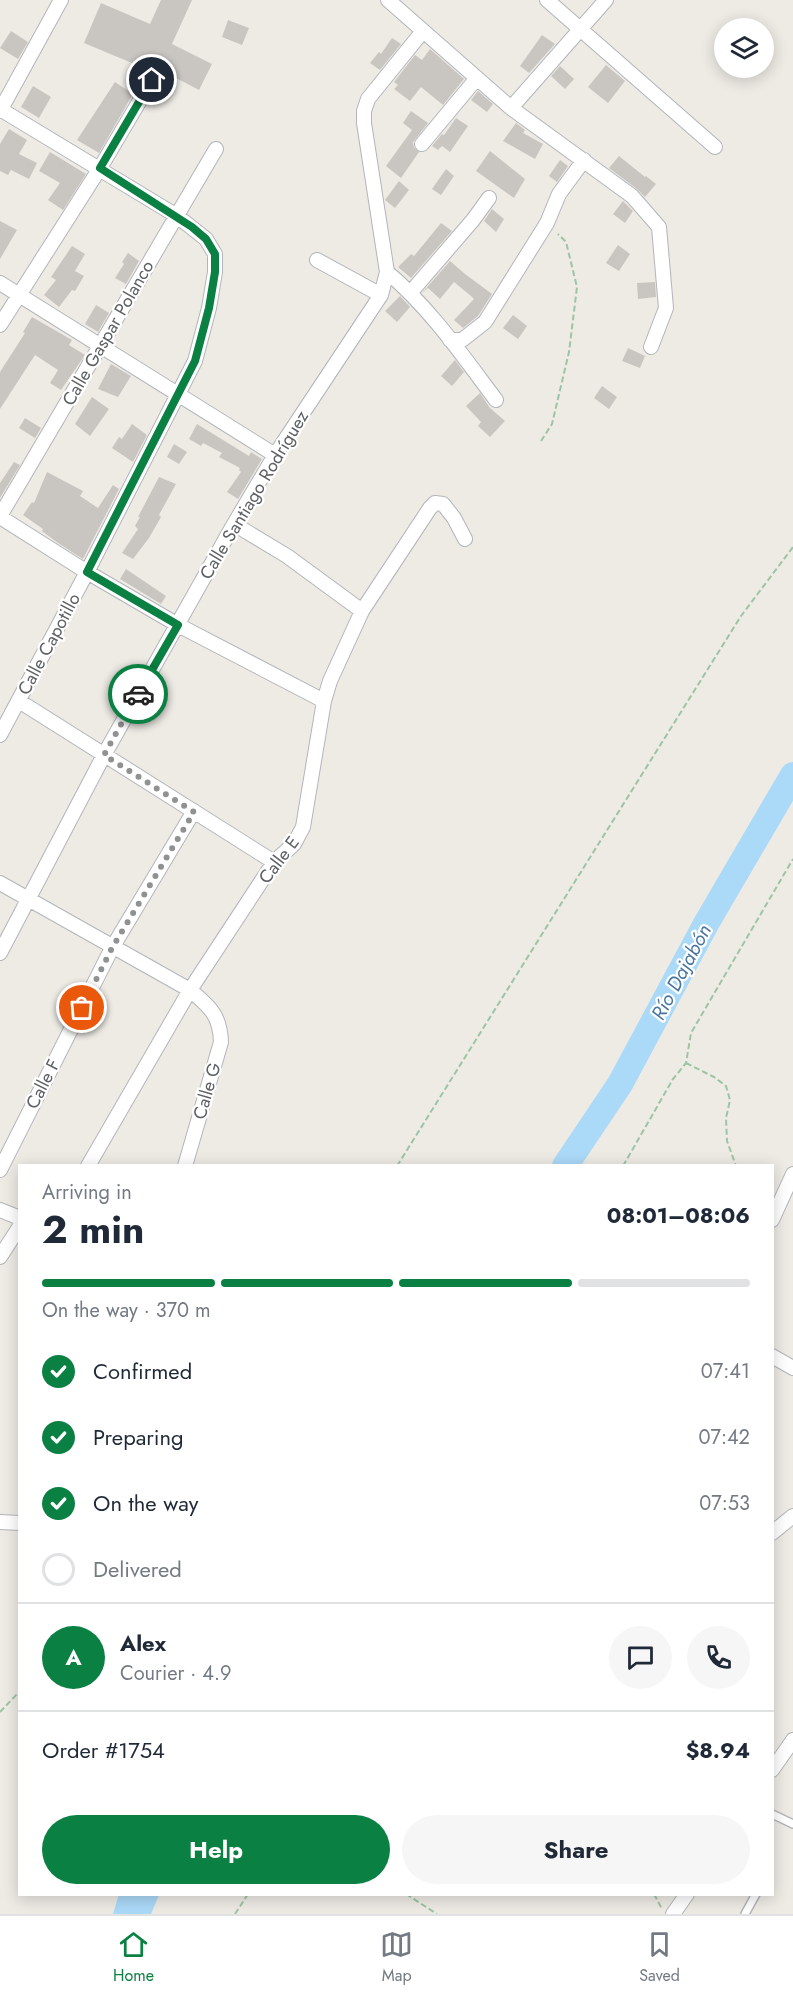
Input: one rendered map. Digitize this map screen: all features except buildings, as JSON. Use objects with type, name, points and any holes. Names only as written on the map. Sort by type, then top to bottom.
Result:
[{"type":"street","points":[[61,0],[0,110],[177,216]]},
{"type":"street","points":[[388,0],[512,108],[632,196],[659,227],[666,308],[651,347]]},
{"type":"street","points":[[547,0],[715,147]]},
{"type":"street","points":[[512,108],[606,0]]},
{"type":"street","name":"Calle Santiago Rodríguez","points":[[0,953],[104,755],[234,524],[275,455],[381,295],[387,272],[363,123],[364,111],[368,99],[423,31]]},
{"type":"street","points":[[422,144],[477,78]]},
{"type":"street","points":[[0,325],[100,168],[152,80]]},
{"type":"street","name":"Calle Gaspar Polanco","points":[[0,517],[216,149]]},
{"type":"street","points":[[450,340],[462,340],[486,322],[547,223],[559,194],[584,160]]},
{"type":"street","points":[[411,292],[489,198]]},
{"type":"street","name":"Calle Capotillo","points":[[0,735],[20,701],[195,361],[209,308],[215,272],[215,254],[206,239],[177,216]]},
{"type":"street","points":[[317,260],[381,295]]},
{"type":"street","points":[[387,272],[411,292],[496,400]]},
{"type":"street","points":[[0,283],[275,455]]},
{"type":"street","name":"Calle E","points":[[89,1164],[190,990],[274,862],[294,844],[303,827],[324,701],[330,681],[362,611],[435,503],[443,504],[454,518],[465,539]]},
{"type":"street","points":[[0,517],[87,572],[178,625],[324,701]]},
{"type":"street","points":[[234,524],[287,556],[362,611]]},
{"type":"street","points":[[20,701],[274,862]]},
{"type":"street","name":"Calle F","points":[[0,1170],[112,948],[194,812]]},
{"type":"street","points":[[0,883],[190,990]]},
{"type":"street","name":"Calle G","points":[[185,1164],[221,1042],[221,1030],[217,1017],[208,1005],[190,990]]},
{"type":"street","points":[[774,1216],[793,1174]]},
{"type":"street","points":[[0,1210],[18,1217]]},
{"type":"street","points":[[0,1257],[18,1229]]},
{"type":"street","points":[[774,1357],[793,1368]]},
{"type":"street","points":[[774,1531],[793,1516]]},
{"type":"street","points":[[0,1522],[18,1523]]},
{"type":"street","points":[[774,1767],[793,1740]]},
{"type":"street","points":[[674,1914],[686,1896]]},
{"type":"lane","points":[[774,1815],[793,1824]]},
{"type":"lane","points":[[745,1914],[755,1896]]},
{"type":"path","points":[[540,441],[552,424],[557,404],[569,352],[577,287],[566,242],[547,223]]},
{"type":"path","points":[[398,1164],[741,616],[793,547]]},
{"type":"path","points":[[624,1164],[673,1079],[686,1064],[691,1033],[793,859]]},
{"type":"path","points":[[686,1064],[714,1077],[726,1086],[730,1100],[726,1118],[727,1141],[735,1164]]},
{"type":"path","points":[[0,1712],[18,1693]]},
{"type":"path","points":[[236,1914],[247,1896]]},
{"type":"path","points":[[409,1896],[436,1914]]},
{"type":"path","points":[[655,1896],[664,1914]]},
{"type":"water","points":[[118,1896],[159,1896],[151,1914],[113,1914]]},
{"type":"waterway","name":"Río Dajabón","points":[[566,1164],[620,1084],[707,922],[793,775]]},
{"type":"way so far","points":[[82,1008],[112,948],[194,812],[104,755],[138,694]]},
{"type":"route","points":[[138,694],[178,625],[87,572],[195,361],[209,308],[215,272],[215,254],[206,239],[177,216],[100,168],[152,80]]}]
